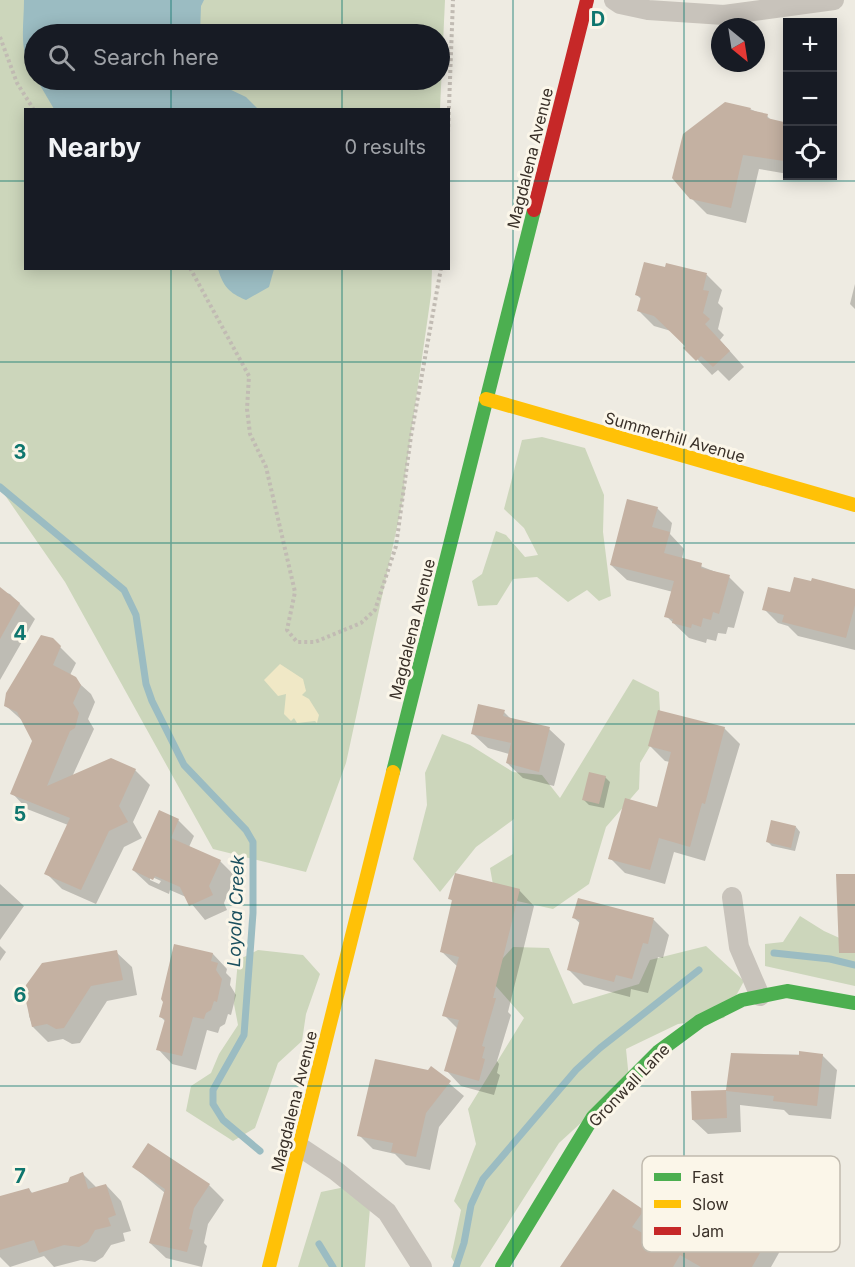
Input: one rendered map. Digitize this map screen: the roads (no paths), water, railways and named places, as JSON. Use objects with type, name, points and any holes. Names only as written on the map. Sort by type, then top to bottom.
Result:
[{"type":"main road","name":"Magdalena Avenue","points":[[269,1267],[587,0]]},
{"type":"main road","name":"Summerhill Avenue","points":[[486,399],[712,466],[855,505]]},
{"type":"main road","name":"Gronwall Lane","points":[[502,1267],[593,1117],[658,1052],[700,1021],[742,1000],[787,991],[855,1003]]},
{"type":"street","points":[[614,0],[620,4],[648,10],[724,15],[834,0]]},
{"type":"street","points":[[732,897],[738,947],[759,996]]},
{"type":"street","points":[[300,1147],[336,1171],[387,1212],[422,1267]]},
{"type":"water","points":[[24,0],[204,0],[201,6],[200,24],[24,24],[24,48],[23,29]]},
{"type":"water","points":[[43,90],[231,90],[246,97],[257,108],[53,108]]},
{"type":"water","points":[[219,270],[274,270],[269,287],[246,300],[235,295],[222,280]]},
{"type":"waterway","name":"Loyola Creek","points":[[0,487],[124,590],[136,615],[146,684],[184,765],[246,830],[253,842],[253,913],[244,1035],[213,1090],[213,1104],[223,1120],[260,1151]]},
{"type":"waterway","points":[[774,953],[830,959],[855,965]]},
{"type":"waterway","points":[[456,1267],[464,1243],[471,1205],[483,1179],[576,1070],[600,1048],[699,970]]},
{"type":"waterway","points":[[319,1244],[333,1267]]}]
